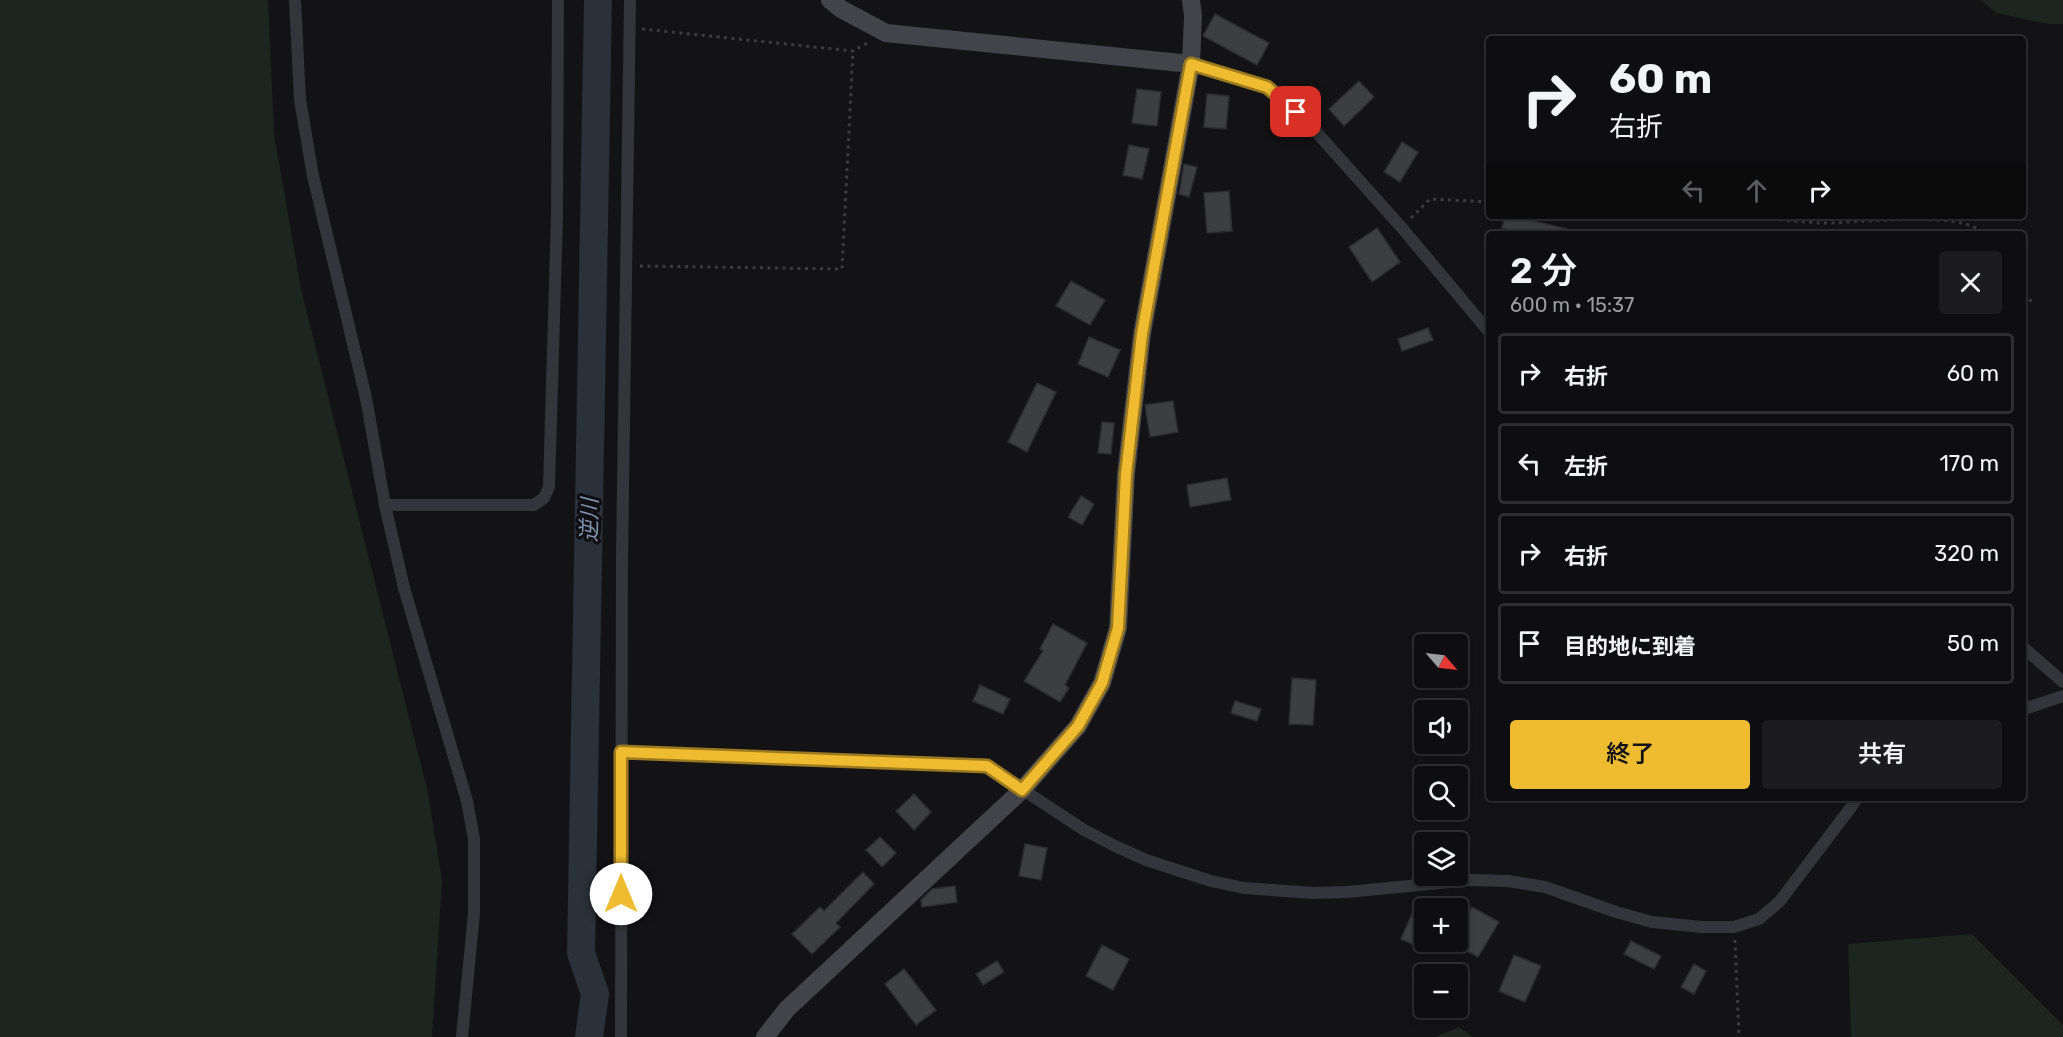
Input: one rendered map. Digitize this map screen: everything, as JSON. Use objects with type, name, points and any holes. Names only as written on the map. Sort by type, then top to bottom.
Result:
[{"type":"street","points":[[295,0],[300,99],[313,176],[366,398],[385,505],[404,588],[467,801],[474,839],[474,913],[462,1037]]},
{"type":"street","points":[[385,505],[527,506],[534,505],[544,498],[549,487],[557,216],[558,0]]},
{"type":"street","points":[[621,1037],[621,752],[630,0]]},
{"type":"street","points":[[830,0],[841,9],[886,33],[1191,64],[1267,87],[1310,125],[1402,228],[1486,328]]},
{"type":"street","points":[[765,1037],[786,1009],[1022,790],[1078,726],[1102,683],[1118,628],[1126,474],[1142,334],[1191,64],[1193,16],[1191,0]]},
{"type":"street","points":[[2026,650],[2063,682]]},
{"type":"street","points":[[2026,708],[2063,696]]},
{"type":"street","points":[[621,752],[987,766],[1084,830],[1146,860],[1211,881],[1244,888],[1313,894],[1471,880],[1508,881],[1545,887],[1652,922],[1702,927],[1734,927],[1759,919],[1780,901],[1856,801]]},
{"type":"path","points":[[626,265],[842,269],[853,51],[629,27]]},
{"type":"path","points":[[1402,228],[1430,199],[1486,202]]},
{"type":"path","points":[[1775,219],[1819,223],[1926,219],[1974,225],[1980,231]]},
{"type":"path","points":[[2026,296],[2033,303]]},
{"type":"path","points":[[1734,927],[1739,1037]]},
{"type":"shaded area","points":[[0,0],[268,0],[274,134],[301,289],[428,793],[442,881],[432,1037],[0,1037]]},
{"type":"shaded area","points":[[1980,0],[2063,0],[2063,24],[2048,24],[1997,13]]},
{"type":"shaded area","points":[[1972,934],[2063,1025],[2063,1037],[1851,1037],[1848,944]]},
{"type":"shaded area","points":[[1459,1027],[1473,1037],[1435,1037]]},
{"type":"building","points":[[1215,14],[1269,43],[1257,65],[1203,36]]},
{"type":"building","points":[[1359,81],[1374,97],[1344,126],[1329,109]]},
{"type":"building","points":[[1137,89],[1161,92],[1157,126],[1132,123]]},
{"type":"building","points":[[1207,94],[1229,96],[1226,129],[1204,127]]},
{"type":"building","points":[[1402,142],[1418,152],[1400,182],[1384,172]]},
{"type":"building","points":[[1129,145],[1149,149],[1142,179],[1123,175]]},
{"type":"building","points":[[1184,164],[1197,167],[1189,197],[1179,194]]},
{"type":"building","points":[[1229,191],[1232,231],[1207,233],[1204,193]]},
{"type":"building","points":[[1504,219],[1526,219],[1567,229],[1567,231],[1513,231],[1502,228]]},
{"type":"building","points":[[1377,228],[1400,262],[1372,282],[1349,247]]},
{"type":"building","points":[[1071,281],[1105,300],[1090,325],[1056,306]]},
{"type":"building","points":[[1428,328],[1433,340],[1402,351],[1398,339]]},
{"type":"building","points":[[1089,337],[1120,350],[1108,377],[1078,364]]},
{"type":"building","points":[[1037,383],[1056,392],[1027,452],[1008,442]]},
{"type":"building","points":[[1173,401],[1178,432],[1150,437],[1145,405]]},
{"type":"building","points":[[1102,422],[1114,423],[1111,454],[1098,453]]},
{"type":"building","points":[[1227,478],[1231,500],[1190,507],[1187,485]]},
{"type":"building","points":[[1081,496],[1094,504],[1082,525],[1068,517]]},
{"type":"building","points":[[1053,624],[1087,643],[1065,685],[1069,688],[1060,702],[1024,681],[1043,651],[1040,649]]},
{"type":"building","points":[[1292,678],[1316,680],[1313,725],[1289,724]]},
{"type":"building","points":[[980,685],[1010,699],[1003,714],[973,701]]},
{"type":"building","points":[[1235,701],[1261,709],[1257,721],[1231,713]]},
{"type":"building","points":[[914,794],[931,812],[914,830],[896,811]]},
{"type":"building","points":[[880,837],[896,853],[882,867],[866,850]]},
{"type":"building","points":[[1025,844],[1047,848],[1041,880],[1019,876]]},
{"type":"building","points":[[863,872],[874,884],[836,923],[840,927],[812,954],[792,934],[820,907],[824,911]]},
{"type":"building","points":[[955,886],[957,902],[922,907],[921,900],[932,889]]},
{"type":"building","points":[[1472,907],[1499,922],[1478,957],[1468,952],[1468,914]]},
{"type":"building","points":[[1414,909],[1414,945],[1401,939]]},
{"type":"building","points":[[1631,941],[1661,956],[1654,969],[1624,954]]},
{"type":"building","points":[[1102,945],[1129,959],[1113,990],[1086,976]]},
{"type":"building","points":[[1514,955],[1541,966],[1525,1002],[1499,991]]},
{"type":"building","points":[[997,961],[1004,972],[983,985],[976,974]]},
{"type":"building","points":[[1694,964],[1706,971],[1694,994],[1681,987]]},
{"type":"building","points":[[904,969],[936,1010],[916,1025],[885,984]]},
{"type":"waterway","name":"逆川","points":[[589,1037],[595,994],[581,953],[598,0]]},
{"type":"route","points":[[621,894],[621,752],[987,766],[1022,790],[1078,726],[1102,683],[1118,628],[1126,474],[1142,334],[1191,64],[1267,87],[1296,112]]}]
